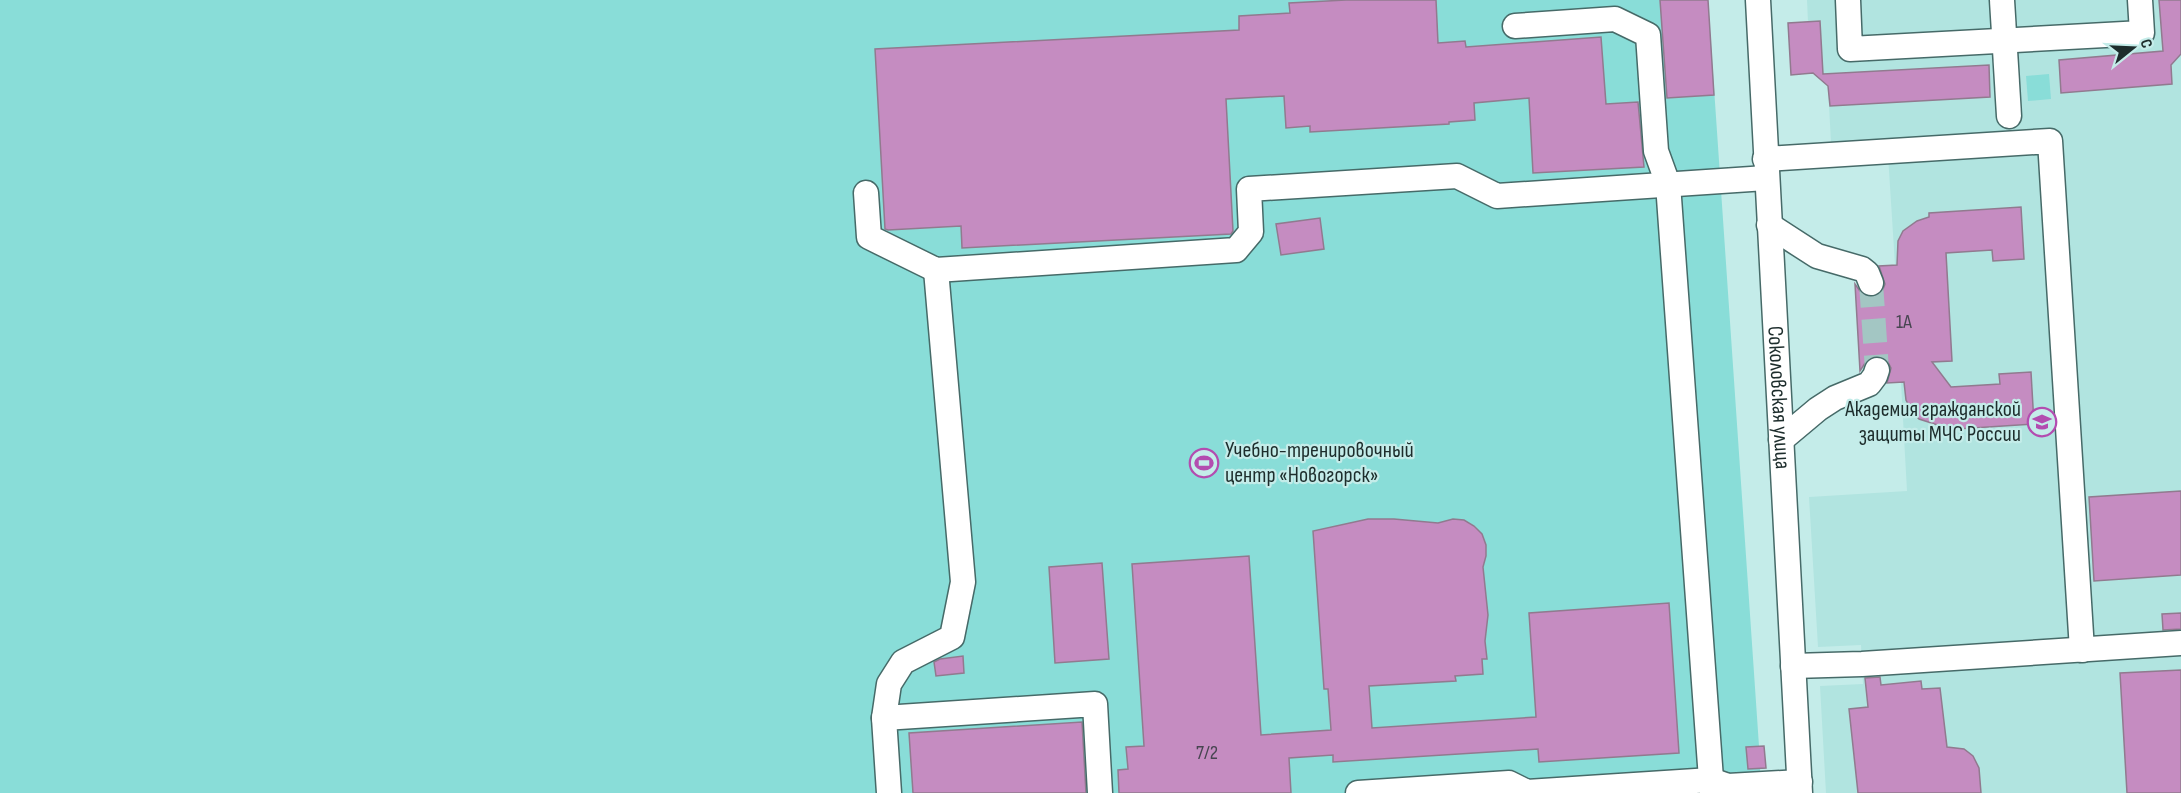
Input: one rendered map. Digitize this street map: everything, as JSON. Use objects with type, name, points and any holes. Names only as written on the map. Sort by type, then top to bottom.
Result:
[{"type":"street","name":"Соколовская улица","points":[[1758,0],[1800,788]]},
{"type":"street","points":[[1848,0],[1850,49],[2142,33],[2140,0]]},
{"type":"street","points":[[2002,0],[2009,116]]},
{"type":"street","points":[[1515,26],[1615,19],[1648,35],[1656,151],[1668,184],[1711,787]]},
{"type":"street","points":[[866,193],[869,237],[936,270],[1236,250],[1251,232],[1249,189],[1457,176],[1497,196],[1668,184],[1766,168],[2050,141],[2082,650]]},
{"type":"street","points":[[1769,225],[1817,256],[1862,269],[1867,273],[1871,283]]},
{"type":"street","points":[[889,793],[884,718],[889,684],[903,662],[952,637],[963,582],[936,270]]},
{"type":"street","points":[[1781,440],[1835,398],[1869,384],[1876,370]]},
{"type":"street","points":[[1793,666],[1862,664],[2181,644]]},
{"type":"street","points":[[884,718],[1095,704],[1101,793]]},
{"type":"street","points":[[1358,793],[1509,783],[1528,793],[1728,786],[1800,788]]},
{"type":"shaded area","name":"Учебно-тренировочный центр «Новогорск»","points":[[0,0],[1708,0],[1759,746],[1764,746],[1766,768],[1760,769],[1762,793],[0,793]]},
{"type":"shaded area","name":"Академия гражданской защиты МЧС России","points":[[1807,0],[2181,0],[2181,793],[1826,793],[1820,686],[1863,684],[1861,645],[1818,647],[1809,497],[1907,491],[1901,383],[1884,383],[1883,369],[1860,371],[1855,284],[1878,282],[1877,266],[1895,265],[1887,139],[1831,143],[1828,86],[1813,73],[1791,75],[1788,23],[1808,22]]},
{"type":"shaded area","points":[[2049,74],[2051,99],[2028,101],[2026,76]]},
{"type":"building","points":[[1346,0],[1436,0],[1438,43],[1465,41],[1466,47],[1601,37],[1606,104],[1638,102],[1644,167],[1533,173],[1529,98],[1474,103],[1475,120],[1449,122],[1449,124],[1310,132],[1310,126],[1286,128],[1284,96],[1226,99],[1233,231],[1231,234],[962,248],[961,226],[885,229],[875,49],[1239,30],[1239,16],[1290,13],[1289,3]]},
{"type":"building","points":[[1660,0],[1708,0],[1714,95],[1667,98]]},
{"type":"building","points":[[2159,0],[2181,0],[2181,54],[2171,65],[2172,84],[2061,93],[2059,60],[2163,51]]},
{"type":"building","points":[[1820,21],[1823,74],[1989,65],[1990,97],[1830,106],[1828,86],[1813,73],[1791,75],[1788,23]]},
{"type":"building","points":[[2021,207],[2024,259],[1993,261],[1992,250],[1946,253],[1952,361],[1932,362],[1951,387],[2000,384],[1999,374],[2031,372],[2034,424],[1942,430],[1941,426],[1919,419],[1911,410],[1906,400],[1904,382],[1887,383],[1891,368],[1887,360],[1881,356],[1874,356],[1867,360],[1860,371],[1855,284],[1862,294],[1868,297],[1882,292],[1885,284],[1879,266],[1897,265],[1898,241],[1903,231],[1917,221],[1929,217],[1929,213]]},
{"type":"building","points":[[1320,218],[1324,249],[1281,255],[1276,224]]},
{"type":"building","points":[[2181,491],[2181,575],[2094,581],[2089,497]]},
{"type":"building","points":[[1368,519],[1438,523],[1453,519],[1464,520],[1474,526],[1482,534],[1486,545],[1483,567],[1488,615],[1485,641],[1487,659],[1482,659],[1483,674],[1455,676],[1456,681],[1369,686],[1372,728],[1536,717],[1529,613],[1669,603],[1679,753],[1539,762],[1538,749],[1333,762],[1333,755],[1289,758],[1291,793],[1119,793],[1118,770],[1128,769],[1126,747],[1144,746],[1132,564],[1249,556],[1261,735],[1331,730],[1328,689],[1324,689],[1313,531]]},
{"type":"building","points":[[1102,563],[1109,659],[1055,663],[1049,567]]},
{"type":"building","points":[[2181,613],[2181,629],[2163,630],[2162,614]]},
{"type":"building","points":[[963,656],[964,673],[936,676],[934,662]]},
{"type":"building","points":[[2181,670],[2181,793],[2127,793],[2120,673]]},
{"type":"building","points":[[1880,677],[1881,685],[1921,681],[1922,689],[1940,688],[1947,747],[1964,749],[1973,756],[1979,768],[1981,793],[1858,793],[1849,709],[1868,707],[1865,678]]},
{"type":"building","points":[[1082,722],[1086,793],[913,793],[909,733]]},
{"type":"building","points":[[1764,746],[1766,768],[1748,769],[1746,747]]},
{"type":"tunnel","points":[[1871,283],[1877,370]]},
{"type":"place","name":"Академия гражданской защиты МЧС России","points":[[2042,422]]},
{"type":"place","name":"Учебно-тренировочный центр «Новогорск»","points":[[1204,463]]}]
